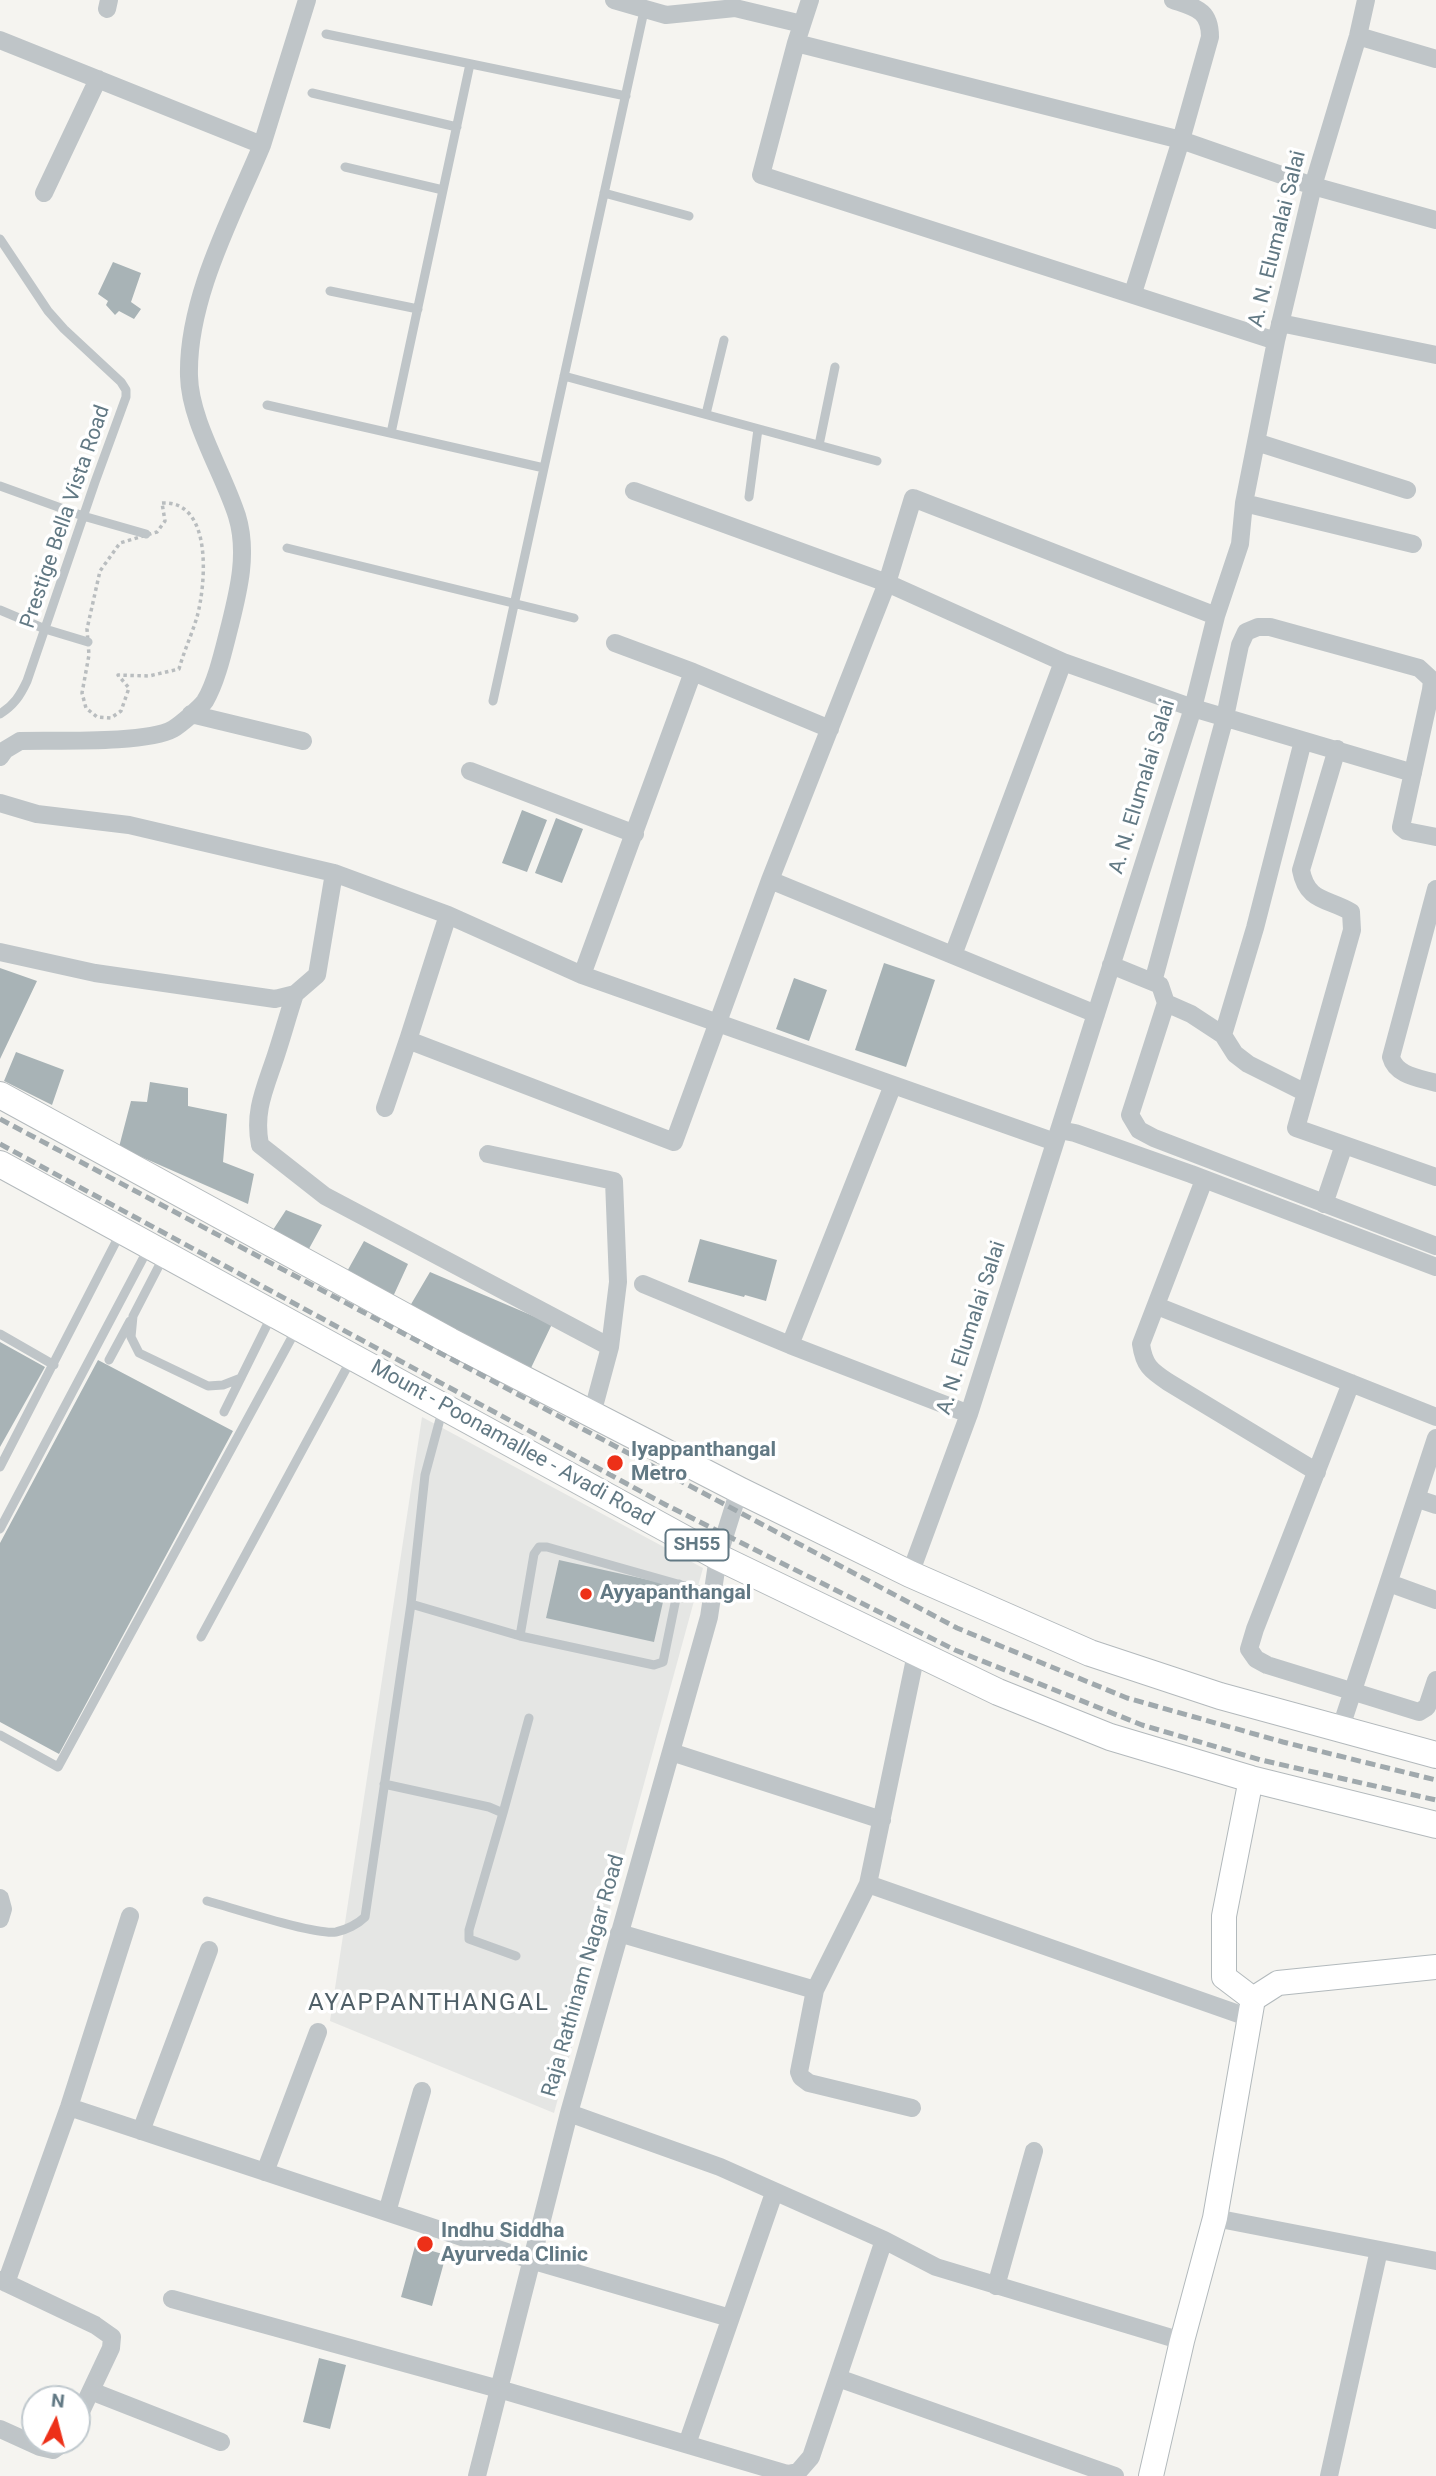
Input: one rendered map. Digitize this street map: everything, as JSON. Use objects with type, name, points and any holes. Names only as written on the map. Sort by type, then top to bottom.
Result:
[{"type":"main road","points":[[0,1095],[450,1341],[739,1490],[910,1574],[1090,1653],[1220,1696],[1436,1755]]},
{"type":"main road","name":"Mount - Poonamallee - Avadi Road","points":[[1,1168],[122,1230],[718,1557],[916,1654],[999,1692],[1110,1737],[1251,1779],[1436,1825]]},
{"type":"street","points":[[0,757],[5,750],[20,741],[134,738],[173,729],[204,702],[221,658],[239,589],[243,555],[238,519],[222,475],[200,428],[189,377],[194,323],[208,276],[262,145],[307,0]]},
{"type":"street","points":[[614,0],[646,5],[666,15],[735,8],[802,24]]},
{"type":"street","points":[[810,0],[761,175],[1133,293],[1278,332],[1436,355]]},
{"type":"street","points":[[1133,293],[1210,37],[1206,7],[1202,11],[1173,0]]},
{"type":"street","name":"A. N. Elumalai Salai","points":[[910,1574],[969,1414],[1193,708],[1216,616],[1240,544],[1244,503],[1278,332],[1313,186],[1358,36],[1366,0]]},
{"type":"street","points":[[1358,36],[1436,59]]},
{"type":"street","points":[[0,40],[262,145]]},
{"type":"street","points":[[796,43],[1181,140],[1313,186],[1436,220]]},
{"type":"street","points":[[44,192],[98,79]]},
{"type":"street","points":[[1256,442],[1407,490]]},
{"type":"street","points":[[634,491],[887,583],[1063,662],[1193,708],[1413,773]]},
{"type":"street","points":[[408,1040],[674,1142],[770,880],[887,583],[913,498],[1216,616]]},
{"type":"street","points":[[1244,503],[1413,544]]},
{"type":"street","points":[[1153,982],[1225,717],[1240,645],[1246,632],[1258,627],[1270,627],[1419,668],[1432,680],[1401,827],[1406,831],[1436,837]]},
{"type":"street","points":[[615,643],[830,729]]},
{"type":"street","points":[[953,956],[1063,662]]},
{"type":"street","points":[[582,975],[693,672]]},
{"type":"street","points":[[191,713],[303,741]]},
{"type":"street","points":[[1223,1035],[1255,928],[1303,741]]},
{"type":"street","points":[[1337,749],[1301,870],[1307,890],[1351,912],[1353,920],[1296,1128],[1436,1177]]},
{"type":"street","points":[[470,771],[635,834]]},
{"type":"street","points":[[0,803],[37,814],[129,825],[334,873],[448,915],[582,975],[893,1085],[1057,1136],[1075,1133],[1436,1267]]},
{"type":"street","points":[[334,873],[317,975],[295,995],[261,1094],[257,1112],[260,1145],[325,1196],[610,1347]]},
{"type":"street","points":[[770,880],[1096,1014]]},
{"type":"street","points":[[1436,889],[1391,1058],[1398,1070],[1436,1083]]},
{"type":"street","points":[[385,1108],[448,915]]},
{"type":"street","points":[[0,952],[95,972],[275,999],[295,995]]},
{"type":"street","points":[[1111,965],[1160,985],[1166,1003],[1130,1115],[1139,1130],[1436,1246]]},
{"type":"street","points":[[1166,1003],[1191,1014],[1223,1035],[1235,1054],[1248,1064],[1306,1093]]},
{"type":"street","points":[[790,1345],[893,1085]]},
{"type":"street","points":[[1324,1204],[1345,1145]]},
{"type":"street","points":[[488,1154],[614,1181],[618,1282],[610,1347],[592,1414]]},
{"type":"street","points":[[1204,1180],[1141,1344],[1143,1361],[1154,1373],[1317,1472]]},
{"type":"street","points":[[643,1284],[790,1345],[969,1414]]},
{"type":"street","points":[[1157,1306],[1436,1417]]},
{"type":"street","points":[[1351,1383],[1249,1648],[1256,1659],[1267,1665],[1419,1712],[1427,1707],[1436,1680]]},
{"type":"street","points":[[1340,1730],[1436,1438]]},
{"type":"street","name":"Raja Rathinam Nagar Road","points":[[477,2476],[569,2113],[709,1617],[718,1557],[739,1490]]},
{"type":"street","points":[[1418,1499],[1436,1505]]},
{"type":"street","points":[[1389,1583],[1436,1600]]},
{"type":"street","points":[[912,2108],[809,2083],[801,2077],[799,2066],[816,1990],[868,1884],[916,1654]]},
{"type":"street","points":[[671,1752],[882,1819]]},
{"type":"street","points":[[1251,1779],[1224,1916],[1224,1977],[1251,2008]]},
{"type":"street","points":[[868,1884],[1251,2008]]},
{"type":"street","points":[[0,1898],[3,1909],[0,1919]]},
{"type":"street","points":[[130,1916],[69,2107],[3,2281],[94,2325],[112,2337],[111,2348],[91,2390],[221,2442]]},
{"type":"street","points":[[619,1933],[816,1990]]},
{"type":"street","points":[[141,2131],[209,1950]]},
{"type":"street","points":[[1151,2476],[1182,2341],[1215,2218],[1251,2008],[1279,1983],[1436,1967]]},
{"type":"street","points":[[265,2172],[318,2032]]},
{"type":"street","points":[[387,2212],[422,2091]]},
{"type":"street","points":[[69,2107],[531,2260],[730,2318]]},
{"type":"street","points":[[569,2113],[720,2167],[884,2240],[936,2267],[1182,2341]]},
{"type":"street","points":[[996,2286],[1034,2151]]},
{"type":"street","points":[[687,2444],[774,2193]]},
{"type":"street","points":[[1215,2218],[1436,2261]]},
{"type":"street","points":[[172,2299],[499,2389],[788,2474],[798,2472],[811,2457],[884,2240]]},
{"type":"street","points":[[1329,2476],[1379,2250]]},
{"type":"street","points":[[838,2378],[1115,2476]]},
{"type":"street","points":[[0,2429],[21,2438]]},
{"type":"lane","points":[[493,701],[646,5]]},
{"type":"lane","points":[[326,34],[626,96]]},
{"type":"lane","points":[[391,433],[470,64]]},
{"type":"lane","points":[[312,93],[457,127]]},
{"type":"lane","points":[[345,167],[443,190]]},
{"type":"lane","points":[[604,193],[689,216]]},
{"type":"lane","name":"Prestige Bella Vista Road","points":[[0,239],[48,311],[64,330],[112,372],[126,390],[125,404],[20,698],[0,714]]},
{"type":"lane","points":[[330,291],[418,309]]},
{"type":"lane","points":[[706,414],[724,340]]},
{"type":"lane","points":[[819,445],[835,368]]},
{"type":"lane","points":[[564,376],[877,461]]},
{"type":"lane","points":[[267,405],[544,468]]},
{"type":"lane","points":[[749,497],[758,429]]},
{"type":"lane","points":[[0,486],[83,516],[146,534]]},
{"type":"lane","points":[[287,548],[574,618]]},
{"type":"lane","points":[[0,610],[45,629],[88,642]]},
{"type":"lane","points":[[0,1467],[122,1230]]},
{"type":"lane","points":[[109,1360],[141,1301],[157,1250]]},
{"type":"lane","points":[[0,1529],[157,1250]]},
{"type":"lane","points":[[224,1412],[273,1313]]},
{"type":"lane","points":[[133,1316],[131,1337],[139,1353],[208,1387],[241,1378]]},
{"type":"lane","points":[[0,1735],[58,1767],[298,1326]]},
{"type":"lane","points":[[0,1334],[54,1364]]},
{"type":"lane","points":[[201,1637],[353,1357]]},
{"type":"lane","points":[[207,1900],[308,1928],[335,1932],[359,1923],[365,1917],[411,1604],[425,1475],[444,1406]]},
{"type":"lane","points":[[520,1636],[534,1554],[539,1547],[713,1594]]},
{"type":"lane","points":[[411,1604],[520,1636],[654,1665],[663,1662],[679,1584]]},
{"type":"lane","points":[[516,1956],[469,1939],[469,1930],[529,1718]]},
{"type":"lane","points":[[384,1784],[489,1807],[503,1813]]},
{"type":"path","points":[[162,503],[174,503],[187,511],[197,523],[204,552],[198,614],[179,669],[149,676],[118,675],[129,688],[121,711],[111,718],[97,717],[86,708],[82,693],[89,655],[87,629],[100,571],[120,542],[146,534],[157,532],[165,521],[162,503]]},
{"type":"shaded area","points":[[422,1417],[703,1568],[554,2113],[330,2021]]},
{"type":"building","points":[[113,262],[141,273],[131,302],[141,309],[134,319],[119,311],[115,315],[106,305],[108,301],[98,294]]},
{"type":"building","points":[[522,810],[547,820],[527,872],[502,863]]},
{"type":"building","points":[[556,818],[583,829],[562,883],[535,873]]},
{"type":"building","points":[[884,963],[935,980],[906,1067],[855,1050]]},
{"type":"building","points":[[0,968],[37,981],[0,1059]]},
{"type":"building","points":[[794,978],[827,990],[809,1041],[776,1029]]},
{"type":"building","points":[[16,1052],[64,1070],[52,1105],[4,1081]]},
{"type":"building","points":[[150,1082],[188,1088],[188,1106],[227,1114],[223,1162],[254,1174],[248,1204],[119,1147],[131,1101],[147,1102]]},
{"type":"building","points":[[286,1210],[322,1225],[305,1256],[269,1236]]},
{"type":"building","points":[[700,1239],[777,1260],[766,1301],[688,1282]]},
{"type":"building","points":[[364,1241],[408,1264],[391,1301],[345,1275]]},
{"type":"building","points":[[430,1272],[552,1324],[531,1368],[407,1311]]},
{"type":"building","points":[[0,1342],[45,1367],[0,1447]]},
{"type":"building","points":[[98,1360],[233,1431],[59,1754],[0,1722],[0,1543]]},
{"type":"building","points":[[559,1560],[667,1584],[654,1642],[546,1618]]},
{"type":"building","points":[[415,2246],[446,2255],[432,2306],[401,2297]]},
{"type":"building","points":[[319,2358],[346,2365],[330,2429],[303,2422]]},
{"type":"railway","points":[[0,1119],[957,1628],[1127,1698],[1283,1742],[1436,1780]]},
{"type":"railway","points":[[0,1144],[666,1505],[955,1650],[1142,1725],[1261,1760],[1436,1800]]},
{"type":"place","name":"Iyappanthangal Metro","points":[[615,1463]]},
{"type":"place","name":"Ayyapanthangal","points":[[586,1594]]},
{"type":"place","name":"Indhu Siddha Ayurveda Clinic","points":[[425,2244]]},
{"type":"district","name":"AYAPPANTHANGAL","points":[[429,2004]]}]
